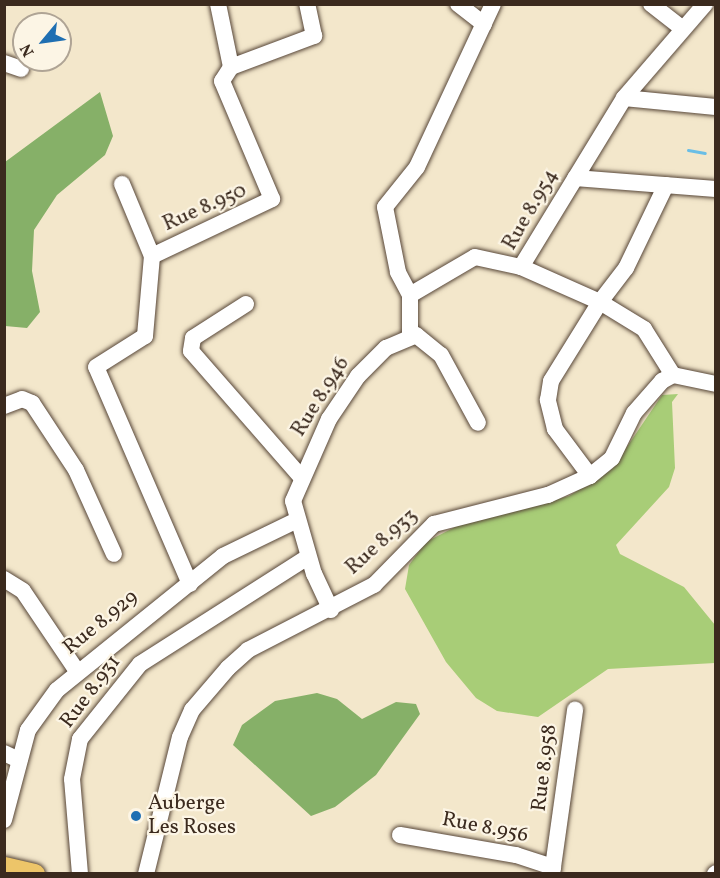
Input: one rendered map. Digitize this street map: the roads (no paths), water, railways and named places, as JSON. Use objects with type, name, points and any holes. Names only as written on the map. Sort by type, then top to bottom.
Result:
[{"type":"main road","points":[[4,867],[34,873]]},
{"type":"street","points":[[218,4],[231,67],[314,36],[307,4]]},
{"type":"street","points":[[458,4],[484,24]]},
{"type":"street","points":[[478,423],[441,355],[424,338],[410,335],[410,295],[398,272],[385,207],[417,167],[493,4]]},
{"type":"street","points":[[651,4],[682,28]]},
{"type":"street","name":"Rue 8.954","points":[[673,375],[644,329],[600,302],[521,267],[624,98],[705,4]]},
{"type":"street","name":"Rue 8.950","points":[[190,584],[96,367],[146,336],[152,256],[272,199],[224,92],[224,72],[231,67]]},
{"type":"street","points":[[624,98],[716,107]]},
{"type":"street","points":[[575,178],[716,189]]},
{"type":"street","points":[[122,184],[152,256]]},
{"type":"street","points":[[590,476],[555,429],[548,400],[551,381],[600,302],[626,268],[666,185]]},
{"type":"street","points":[[410,295],[475,257],[521,267]]},
{"type":"street","points":[[246,304],[193,338],[191,351],[300,476]]},
{"type":"street","name":"Rue 8.946","points":[[331,610],[308,557],[297,520],[293,501],[300,476],[358,376],[386,348],[410,335]]},
{"type":"street","points":[[673,375],[716,384]]},
{"type":"street","name":"Rue 8.933","points":[[146,873],[174,756],[192,710],[248,651],[331,610],[374,585],[434,524],[548,495],[590,476],[612,458],[650,392],[673,375]]},
{"type":"street","points":[[4,406],[22,399],[32,403],[76,470],[114,555]]},
{"type":"street","name":"Rue 8.929","points":[[4,820],[12,756],[27,730],[77,671],[242,544],[297,520]]},
{"type":"street","name":"Rue 8.931","points":[[80,873],[72,779],[80,739],[140,664],[308,557]]},
{"type":"street","points":[[4,579],[23,591],[77,671]]},
{"type":"street","name":"Rue 8.958","points":[[553,870],[575,710]]},
{"type":"street","name":"Rue 8.956","points":[[400,836],[553,870]]},
{"type":"waterway","points":[[688,150],[705,153]]},
{"type":"place","name":"Auberge Les Roses","points":[[136,816]]}]
